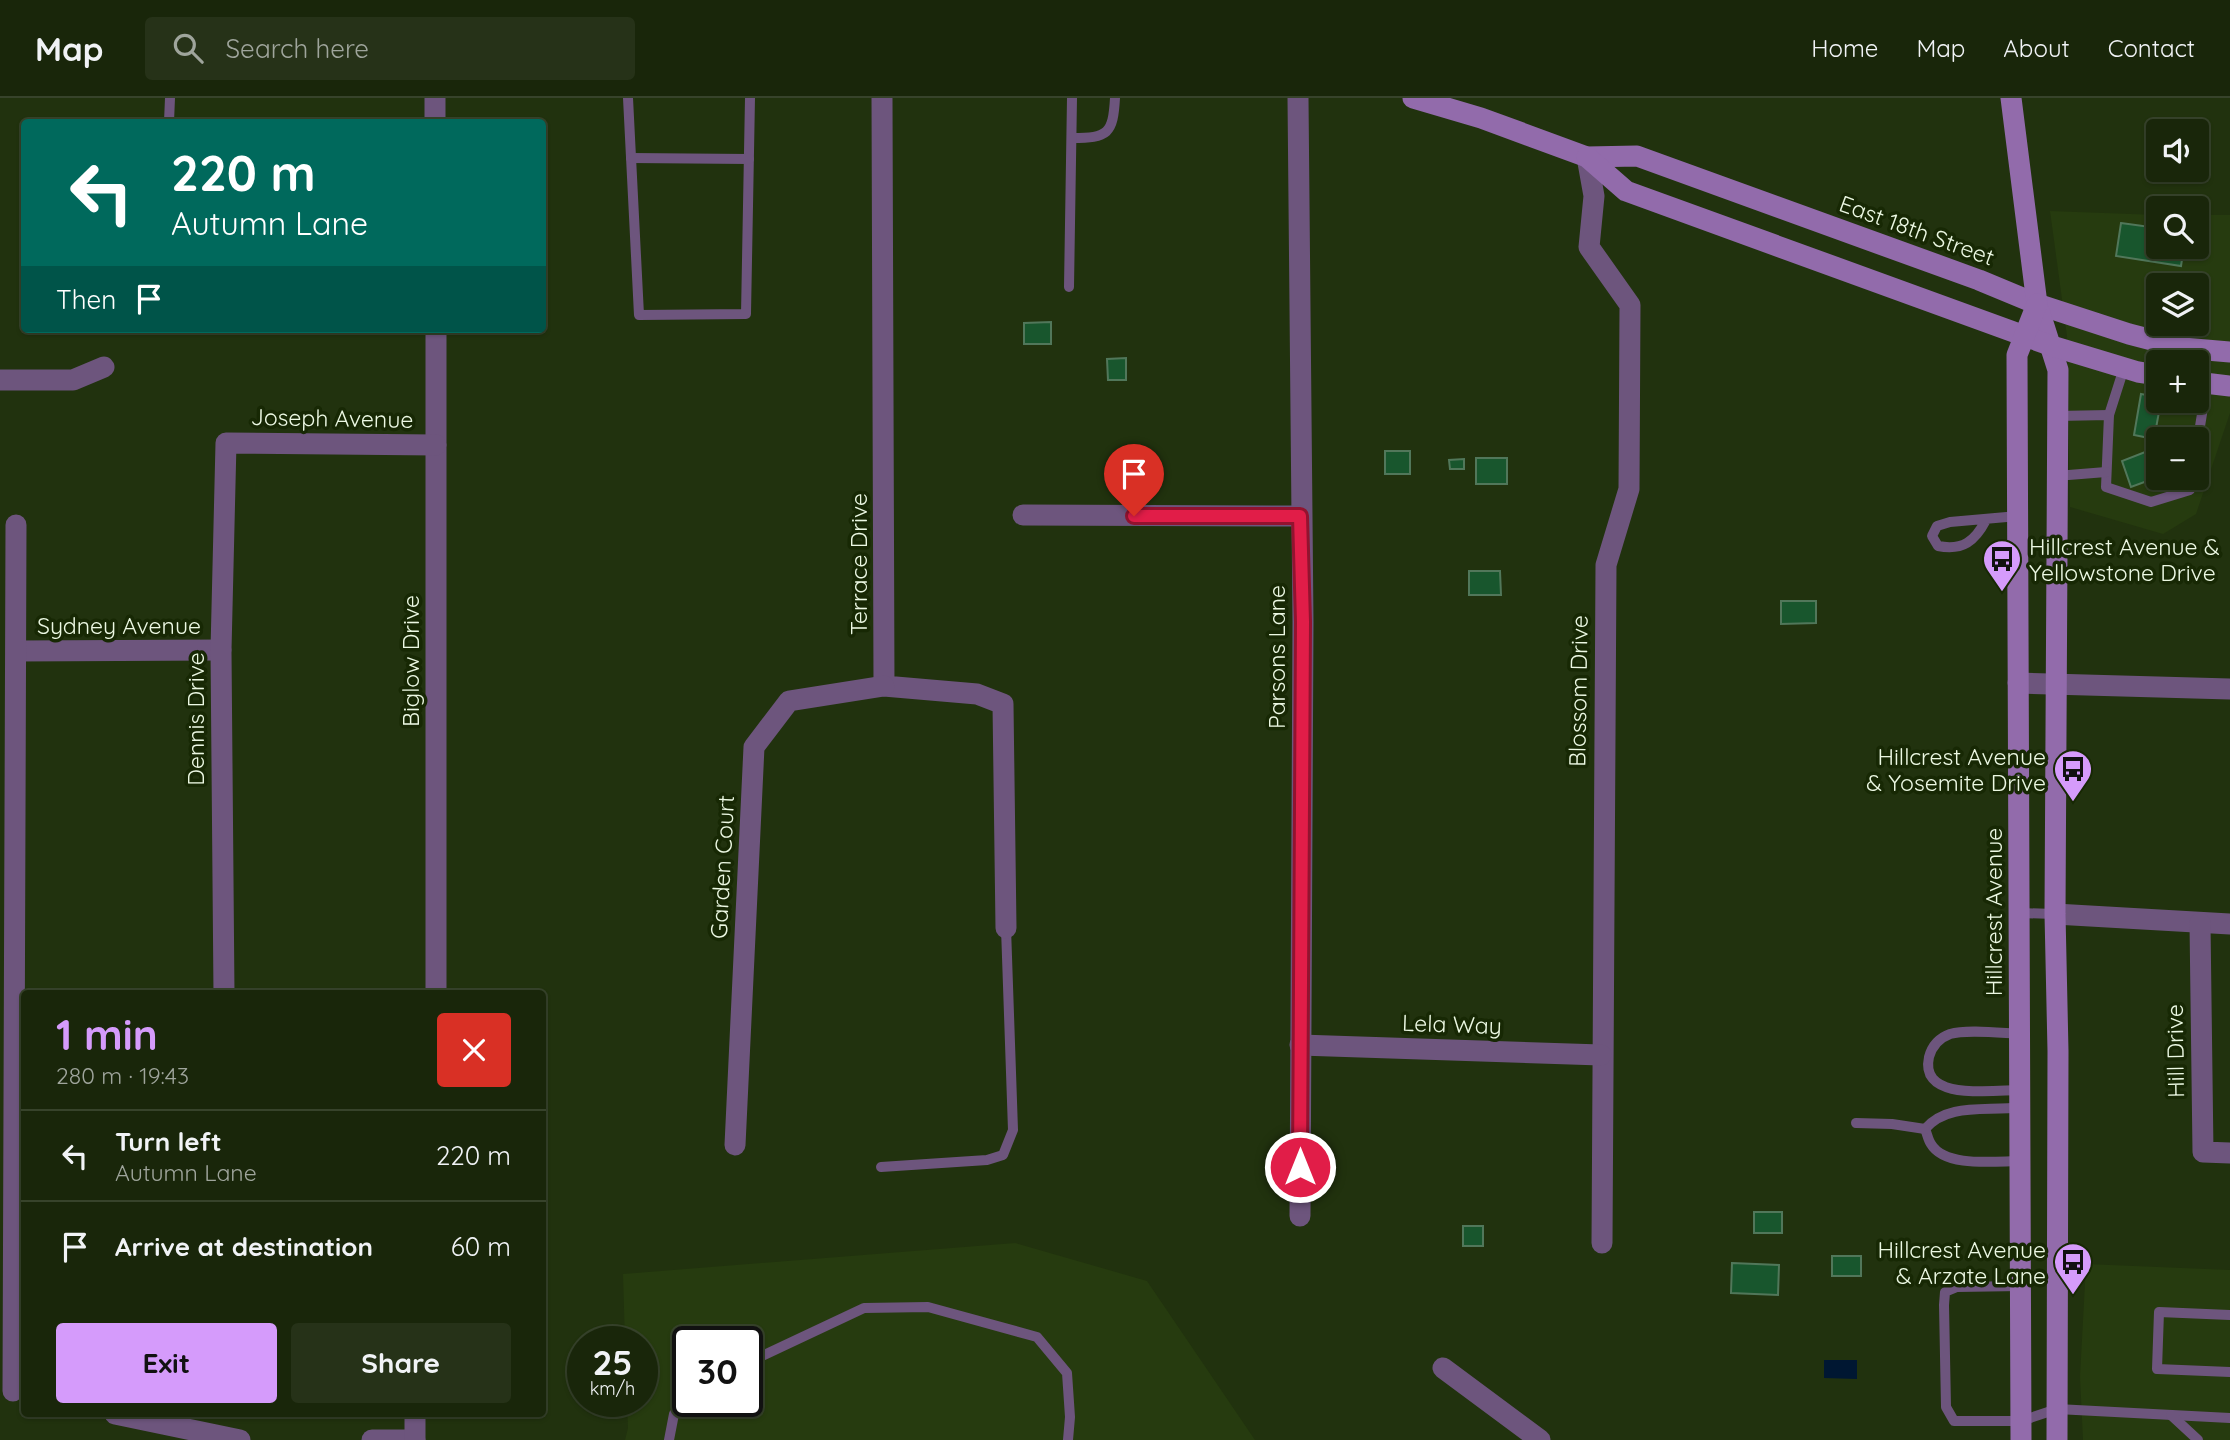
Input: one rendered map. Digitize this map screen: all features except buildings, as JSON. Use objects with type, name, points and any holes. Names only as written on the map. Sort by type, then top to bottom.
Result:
[{"type":"main road","name":"East 18th Street","points":[[1413,98],[1481,118],[1587,157],[1626,191],[2052,346],[2146,373]]},
{"type":"main road","name":"Hillcrest Avenue","points":[[2011,98],[2037,304],[2058,370],[2055,914],[2058,1051],[2057,1440]]},
{"type":"main road","name":"East 18th Street","points":[[1587,157],[1637,156],[1979,280],[2037,304],[2129,334],[2183,348],[2230,352]]},
{"type":"main road","name":"Hillcrest Avenue","points":[[2021,1431],[2017,355],[2037,304]]},
{"type":"main road","points":[[2209,383],[2230,386]]},
{"type":"street","points":[[435,98],[435,119]]},
{"type":"street","name":"Terrace Drive","points":[[882,98],[884,685]]},
{"type":"street","name":"Parsons Lane","points":[[1298,98],[1303,622],[1300,1216]]},
{"type":"street","name":"Blossom Drive","points":[[1587,157],[1594,196],[1590,247],[1630,305],[1629,489],[1606,565],[1601,1055],[1602,1243]]},
{"type":"street","name":"Biglow Drive","points":[[436,333],[436,990]]},
{"type":"street","points":[[0,380],[73,380],[104,367]]},
{"type":"street","name":"Joseph Avenue","points":[[226,443],[436,445]]},
{"type":"street","name":"Dennis Drive","points":[[224,990],[221,650],[226,443]]},
{"type":"street","points":[[1023,515],[1300,516]]},
{"type":"street","points":[[13,1391],[16,525]]},
{"type":"street","name":"Sydney Avenue","points":[[17,651],[221,650]]},
{"type":"street","points":[[2018,683],[2230,689]]},
{"type":"street","points":[[884,685],[977,694],[1003,704],[1006,928]]},
{"type":"street","name":"Garden Court","points":[[735,1145],[754,747],[789,701],[884,685]]},
{"type":"street","points":[[2055,914],[2230,924]]},
{"type":"street","name":"Hill Drive","points":[[2200,923],[2203,1152],[2230,1153]]},
{"type":"street","name":"Lela Way","points":[[1300,1045],[1601,1055]]},
{"type":"street","points":[[1443,1368],[1540,1440]]},
{"type":"street","points":[[142,1417],[196,1423],[240,1440]]},
{"type":"street","points":[[372,1440],[415,1440],[415,1417]]},
{"type":"lane","points":[[169,119],[170,98]]},
{"type":"lane","points":[[628,98],[639,316],[746,314],[750,98]]},
{"type":"lane","points":[[1069,288],[1072,98]]},
{"type":"lane","points":[[1072,138],[1096,138],[1106,134],[1114,121],[1115,98]]},
{"type":"lane","points":[[631,158],[749,159]]},
{"type":"lane","points":[[2124,368],[2109,415],[2106,487],[2151,502],[2190,490]]},
{"type":"lane","points":[[2057,416],[2109,415]]},
{"type":"lane","points":[[2056,476],[2106,472]]},
{"type":"lane","points":[[1986,520],[1978,536],[1951,548],[1938,546],[1932,536],[1937,526],[1950,522],[2018,516]]},
{"type":"lane","points":[[2019,913],[2055,914]]},
{"type":"lane","points":[[881,1167],[987,1160],[1003,1155],[1013,1130],[1006,928]]},
{"type":"lane","points":[[2020,1034],[1953,1033],[1941,1038],[1935,1045],[1928,1063],[1930,1074],[1937,1084],[1954,1090],[2020,1098]]},
{"type":"lane","points":[[1925,1129],[1934,1119],[1951,1111],[2020,1098]]},
{"type":"lane","points":[[1856,1123],[1892,1124],[1925,1129]]},
{"type":"lane","points":[[1925,1129],[1931,1146],[1947,1158],[2020,1161]]},
{"type":"lane","points":[[2021,1286],[1956,1287],[1945,1292],[1947,1407],[1954,1421],[2021,1431],[2057,1409],[2230,1418]]},
{"type":"lane","points":[[763,1355],[864,1308],[928,1307],[1037,1337],[1067,1373],[1070,1417],[1068,1440]]},
{"type":"lane","points":[[2230,1315],[2159,1312],[2157,1369],[2230,1372]]},
{"type":"lane","points":[[2171,1415],[2199,1440]]},
{"type":"lane","points":[[669,1440],[673,1417]]},
{"type":"shaded area","points":[[2050,211],[2146,215],[2146,259],[2209,259],[2209,215],[2230,215],[2230,413],[2209,475],[2209,427],[2146,427],[2146,490],[2204,490],[2196,514],[2163,534],[2070,507],[2067,336]]},
{"type":"shaded area","points":[[1015,1243],[1147,1281],[1255,1440],[625,1440],[628,1417],[658,1417],[658,1326],[625,1326],[623,1274]]},
{"type":"shaded area","points":[[2086,1264],[2230,1270],[2230,1440],[2083,1440],[2080,1377]]},
{"type":"water","points":[[1824,1360],[1857,1360],[1857,1379],[1824,1378]]},
{"type":"place","name":"Hillcrest Avenue & Yellowstone Drive","points":[[2002,593]]},
{"type":"place","name":"Hillcrest Avenue & Yosemite Drive","points":[[2073,803]]},
{"type":"place","name":"Hillcrest Avenue & Arzate Lane","points":[[2073,1296]]},
{"type":"route","points":[[1134,516],[1300,516],[1303,622],[1300,1167]]}]
